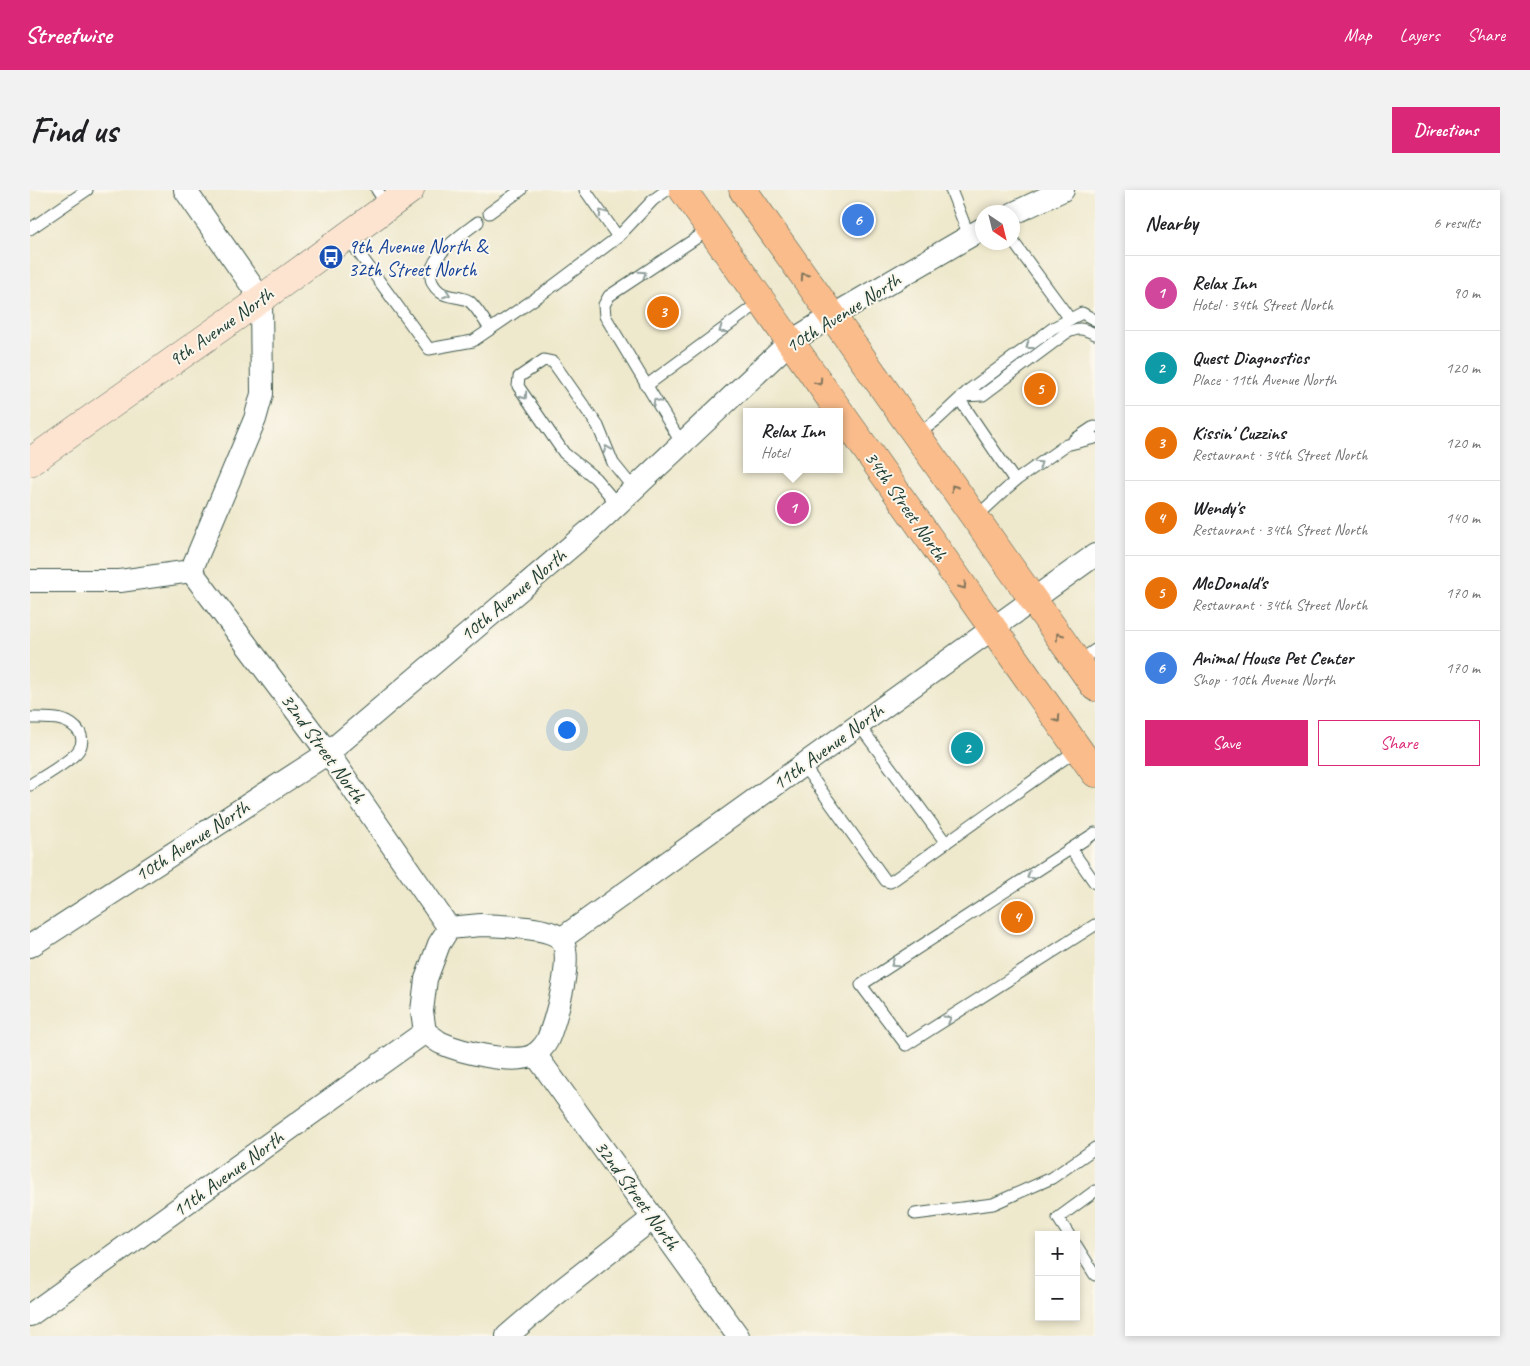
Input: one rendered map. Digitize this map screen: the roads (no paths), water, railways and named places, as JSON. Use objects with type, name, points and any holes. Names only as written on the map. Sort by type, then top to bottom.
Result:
[{"type":"highway","name":"34th Street North","points":[[682,190],[837,408]]},
{"type":"highway","points":[[749,192],[832,316],[1033,599],[1086,656],[1095,687]]},
{"type":"highway","name":"34th Street North","points":[[843,417],[1095,773]]},
{"type":"street","points":[[30,581],[120,581],[191,571],[255,419],[262,394],[261,300],[185,190]]},
{"type":"street","name":"9th Avenue North","points":[[30,462],[261,300],[347,236],[382,198],[410,190]]},
{"type":"street","points":[[1020,210],[1063,190]]},
{"type":"street","name":"10th Avenue North","points":[[30,946],[328,753],[588,532],[790,342],[975,233]]},
{"type":"street","name":"11th Avenue North","points":[[561,938],[1095,555]]},
{"type":"street","name":"32nd Street North","points":[[191,571],[328,753],[449,928]]},
{"type":"street","points":[[481,925],[522,928],[548,932],[561,938],[566,950],[565,972],[558,1008],[547,1043],[535,1054],[517,1059],[483,1056],[442,1043],[425,1032],[422,1011],[426,979],[439,944],[449,928],[481,925]]},
{"type":"street","name":"11th Avenue North","points":[[30,1315],[425,1032]]},
{"type":"street","name":"32nd Street North","points":[[535,1054],[738,1336]]},
{"type":"street","points":[[507,1336],[555,1295],[653,1218]]},
{"type":"lane","points":[[30,229],[87,190]]},
{"type":"lane","points":[[489,214],[521,190]]},
{"type":"lane","points":[[586,190],[618,237]]},
{"type":"lane","points":[[347,236],[429,349],[473,341],[490,330],[618,237],[653,200],[667,190]]},
{"type":"lane","points":[[951,190],[975,230]]},
{"type":"lane","points":[[478,222],[455,239],[436,259],[430,276],[434,286],[442,294],[470,302],[490,330]]},
{"type":"lane","points":[[682,444],[604,316],[604,305],[609,296],[710,229]]},
{"type":"lane","points":[[1019,250],[1070,319]]},
{"type":"lane","points":[[646,386],[761,301]]},
{"type":"lane","points":[[917,436],[961,398],[1052,328],[1082,313],[1095,320]]},
{"type":"lane","points":[[961,398],[983,395],[1066,333],[1077,328],[1095,334]]},
{"type":"lane","points":[[617,504],[594,478],[564,453],[518,386],[519,377],[544,360],[553,362],[598,426],[613,463],[634,489]]},
{"type":"lane","points":[[961,398],[1015,481]]},
{"type":"lane","points":[[975,518],[1015,481],[1066,445],[1094,429]]},
{"type":"lane","points":[[30,718],[57,719],[68,722],[76,728],[81,736],[81,745],[78,752],[30,785]]},
{"type":"lane","points":[[859,725],[946,843]]},
{"type":"lane","points":[[803,765],[886,881],[890,882],[1078,749]]},
{"type":"lane","points":[[1095,833],[862,985],[906,1045],[1095,925]]},
{"type":"lane","points":[[1071,850],[1095,883]]},
{"type":"lane","points":[[915,1214],[993,1204],[1052,1178],[1095,1148]]},
{"type":"lane","points":[[1067,1231],[1058,1218],[1095,1191]]},
{"type":"lane","points":[[1080,1252],[1095,1275]]},
{"type":"place","name":"Animal House Pet Center","points":[[858,220]]},
{"type":"place","name":"9th Avenue North & 32th Street North","points":[[331,257]]},
{"type":"place","name":"Kissin' Cuzzins","points":[[663,312]]},
{"type":"place","name":"McDonald's","points":[[1040,389]]},
{"type":"place","name":"Relax Inn","points":[[793,508]]},
{"type":"place","name":"Quest Diagnostics","points":[[967,748]]},
{"type":"place","name":"Wendy's","points":[[1017,917]]}]
